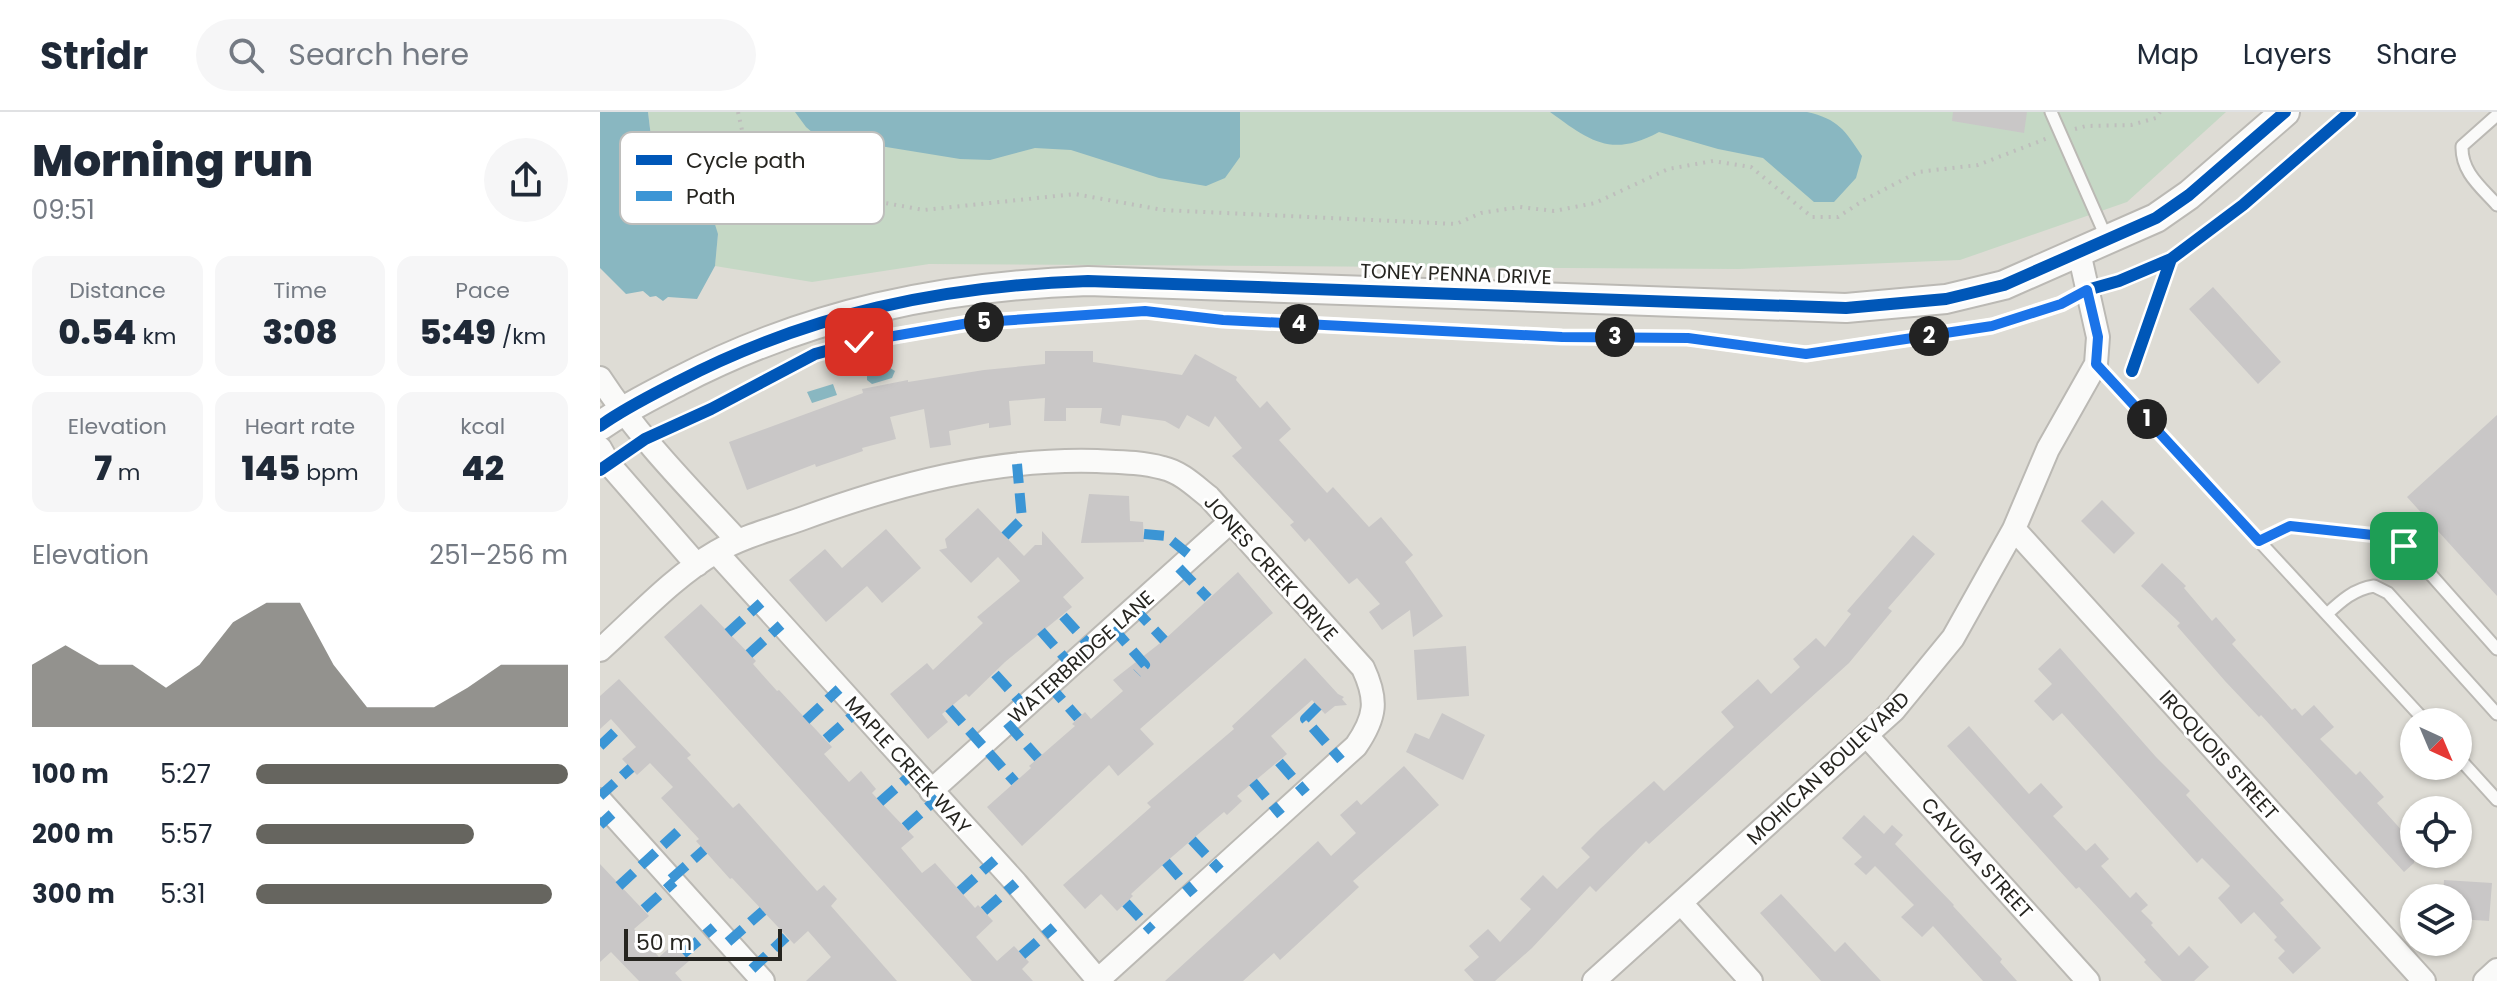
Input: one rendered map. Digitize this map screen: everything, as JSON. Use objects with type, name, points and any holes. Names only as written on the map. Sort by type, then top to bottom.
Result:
[{"type":"street","name":"TONEY PENNA DRIVE","points":[[611,419],[648,396],[708,366],[768,340],[843,315],[958,290],[1023,283],[1088,281],[1846,308],[1946,299],[2004,285],[2156,218],[2189,195],[2285,112]]},
{"type":"street","points":[[2079,252],[2098,337],[2096,364]]},
{"type":"street","name":"MOHICAN BOULEVARD","points":[[1594,981],[1867,736],[1919,682],[1953,638],[2014,529],[2048,449],[2096,364]]},
{"type":"street","points":[[600,378],[611,419],[738,541]]},
{"type":"street","name":"MAPLE CREEK WAY","points":[[600,448],[609,464],[707,559],[931,791],[1016,883],[1097,980]]},
{"type":"street","name":"JONES CREEK DRIVE","points":[[600,650],[707,559],[738,541],[909,484],[967,470],[1056,461],[1133,462],[1166,468],[1190,481],[1209,497],[1363,668],[1373,688],[1374,709],[1369,728],[1356,746],[1097,980]]},
{"type":"street","name":"WATERBRIDGE LANE","points":[[931,791],[1230,522]]},
{"type":"street","name":"IROQUOIS STREET","points":[[2014,529],[2424,981]]},
{"type":"street","name":"CAYUGA STREET","points":[[1867,736],[2088,981]]},
{"type":"street","points":[[600,800],[763,981]]},
{"type":"street","points":[[1681,903],[1751,981]]},
{"type":"street","points":[[2485,981],[2497,970]]},
{"type":"lane","points":[[2051,112],[2107,239]]},
{"type":"lane","points":[[2497,115],[2462,146],[2464,168],[2497,205]]},
{"type":"lane","points":[[2096,364],[2413,708]]},
{"type":"lane","points":[[2259,541],[2290,526],[2382,536],[2404,546],[2497,649]]},
{"type":"lane","points":[[2327,614],[2362,588],[2374,586],[2388,593],[2497,714]]},
{"type":"lane","points":[[2472,772],[2497,800]]},
{"type":"path","points":[[738,112],[744,132]]},
{"type":"path","points":[[884,203],[924,210],[1075,194],[1163,210],[1456,224],[1481,213],[1520,207],[1554,211],[1595,203],[1668,169],[1713,161],[1751,167],[1812,217],[1838,217],[1918,172],[1978,165],[2060,133],[2086,126],[2131,125],[2156,118],[2160,112]]},
{"type":"green space","points":[[648,112],[2226,112],[2127,202],[1960,260],[1739,269],[929,264],[812,282],[715,266],[718,234],[713,224],[884,224],[884,132],[650,132]]},
{"type":"water","points":[[600,112],[648,112],[650,132],[620,132],[620,224],[715,224],[718,234],[715,266],[697,299],[668,297],[663,301],[643,291],[626,294],[600,268]]},
{"type":"water","points":[[795,112],[1240,112],[1240,157],[1225,178],[1206,186],[1159,178],[1071,150],[1035,148],[990,160],[960,159],[884,147],[884,132],[812,132]]},
{"type":"water","points":[[1550,112],[1807,112],[1834,122],[1862,156],[1856,178],[1834,202],[1814,202],[1763,158],[1659,132],[1627,144],[1602,143],[1577,131]]},
{"type":"water","points":[[890,368],[895,371],[892,378],[872,384],[867,380],[867,376],[876,371]]},
{"type":"water","points":[[833,384],[837,395],[812,403],[807,392]]},
{"type":"building","points":[[1953,112],[2027,112],[2024,133],[1952,121]]},
{"type":"building","points":[[2213,287],[2281,362],[2258,384],[2189,309]]},
{"type":"building","points":[[1045,351],[1093,351],[1093,362],[1182,375],[1195,354],[1237,377],[1236,380],[1260,408],[1267,401],[1291,429],[1279,440],[1327,493],[1333,487],[1369,527],[1381,517],[1413,555],[1405,562],[1443,616],[1413,637],[1410,610],[1382,630],[1369,612],[1380,604],[1357,578],[1349,584],[1309,538],[1305,542],[1290,525],[1294,522],[1232,456],[1242,448],[1215,416],[1209,427],[1187,415],[1179,429],[1165,421],[1122,415],[1120,426],[1100,423],[1102,408],[1066,408],[1066,421],[1044,421],[1045,398],[1009,401],[1011,425],[989,428],[989,423],[949,431],[951,445],[930,448],[924,409],[890,417],[896,439],[862,448],[863,451],[816,467],[815,464],[747,490],[729,442],[863,393],[862,389],[908,380],[1045,364]]},
{"type":"building","points":[[2497,415],[2497,596],[2407,497]]},
{"type":"building","points":[[1089,494],[1129,496],[1130,521],[1143,522],[1144,542],[1081,543]]},
{"type":"building","points":[[2102,500],[2135,533],[2114,554],[2081,521]]},
{"type":"building","points":[[978,508],[1024,556],[1035,545],[1042,545],[1042,531],[1084,578],[1063,597],[1072,607],[1005,662],[969,697],[966,694],[942,714],[948,722],[928,739],[890,694],[927,663],[933,670],[983,623],[977,617],[1020,581],[998,557],[971,583],[939,550],[947,548],[945,539]]},
{"type":"building","points":[[886,529],[921,568],[882,603],[867,586],[826,622],[789,580],[825,549],[842,568]]},
{"type":"building","points":[[1913,535],[1935,554],[1888,608],[1892,611],[1849,663],[1649,844],[1646,841],[1596,892],[1590,886],[1532,948],[1495,981],[1474,981],[1464,970],[1479,957],[1469,946],[1488,929],[1500,942],[1531,909],[1520,899],[1543,875],[1557,889],[1590,857],[1581,848],[1600,829],[1654,781],[1664,791],[1734,727],[1721,712],[1758,679],[1771,694],[1800,667],[1793,659],[1816,638],[1825,647],[1851,614],[1847,611]]},
{"type":"building","points":[[2162,563],[2186,586],[2184,588],[2212,621],[2216,617],[2236,640],[2232,644],[2292,710],[2295,708],[2302,716],[2314,705],[2334,727],[2320,739],[2356,775],[2360,771],[2384,797],[2377,803],[2400,828],[2400,868],[2261,715],[2259,717],[2225,681],[2177,626],[2180,623],[2141,586]]},
{"type":"building","points":[[1238,572],[1273,613],[1140,729],[1154,744],[1118,776],[1109,765],[1022,846],[987,807],[1075,726],[1072,724],[1085,712],[1091,719],[1123,691],[1113,680],[1164,640]]},
{"type":"building","points":[[701,604],[756,661],[753,664],[777,691],[832,747],[824,754],[849,782],[861,771],[876,789],[872,793],[914,837],[901,848],[922,873],[935,863],[975,908],[978,905],[993,921],[976,937],[997,961],[1014,946],[1029,962],[1022,969],[1033,981],[972,981],[664,637]]},
{"type":"building","points":[[1466,646],[1469,696],[1417,700],[1414,650]]},
{"type":"building","points":[[2060,648],[2190,791],[2186,795],[2284,900],[2280,903],[2321,948],[2293,974],[2278,958],[2285,951],[2274,940],[2277,937],[2254,912],[2241,924],[2218,898],[2230,886],[2202,858],[2197,863],[2062,713],[2053,721],[2034,701],[2052,684],[2038,669]]},
{"type":"building","points":[[1305,658],[1344,697],[1342,699],[1347,705],[1335,706],[1325,714],[1312,700],[1271,736],[1287,754],[1237,796],[1242,801],[1227,815],[1224,812],[1166,862],[1117,911],[1101,894],[1085,909],[1063,885],[1151,807],[1147,803],[1234,729],[1232,726]]},
{"type":"building","points":[[619,679],[691,755],[687,758],[733,808],[739,803],[817,891],[824,885],[837,899],[831,906],[897,981],[806,981],[831,957],[808,931],[794,944],[730,879],[661,798],[673,787],[650,763],[637,775],[622,759],[636,747],[611,719],[600,729],[600,696]]},
{"type":"building","points":[[1442,713],[1485,735],[1463,780],[1406,752],[1415,733],[1429,739]]},
{"type":"building","points":[[1969,726],[2029,794],[2041,783],[2063,807],[2053,816],[2086,851],[2095,843],[2109,859],[2101,866],[2130,898],[2136,892],[2148,905],[2141,911],[2179,956],[2189,946],[2209,967],[2194,981],[2162,981],[1947,746]]},
{"type":"building","points":[[1404,766],[1439,805],[1353,881],[1359,887],[1280,960],[1274,953],[1243,981],[1165,981],[1318,841],[1331,856],[1356,833],[1340,815],[1357,800],[1361,805]]},
{"type":"building","points":[[1864,815],[1884,834],[1892,825],[1903,835],[1895,844],[1954,905],[2002,959],[2000,962],[2017,981],[1983,981],[1933,926],[1922,937],[1901,917],[1914,905],[1875,866],[1866,875],[1854,864],[1862,857],[1842,838]]},
{"type":"building","points":[[600,864],[649,916],[634,929],[659,957],[674,944],[689,961],[675,973],[682,981],[639,981],[611,952],[600,962]]},
{"type":"building","points":[[2444,880],[2492,883],[2489,921],[2472,920],[2472,884],[2444,884]]},
{"type":"building","points":[[1781,894],[1835,952],[1845,942],[1881,981],[1821,981],[1760,913]]},
{"type":"marked path","points":[[1005,536],[1022,519],[1017,464]]},
{"type":"marked path","points":[[1144,534],[1166,536],[1192,557]]},
{"type":"marked path","points":[[1179,568],[1208,598]]},
{"type":"marked path","points":[[728,633],[761,603]]},
{"type":"marked path","points":[[1134,608],[1164,640]]},
{"type":"marked path","points":[[1063,616],[1091,647]]},
{"type":"marked path","points":[[749,654],[781,625]]},
{"type":"marked path","points":[[1113,628],[1145,665],[1137,673]]},
{"type":"marked path","points":[[1041,631],[1071,665]]},
{"type":"marked path","points":[[995,674],[1025,707]]},
{"type":"marked path","points":[[1049,685],[1078,718]]},
{"type":"marked path","points":[[806,720],[839,689]]},
{"type":"marked path","points":[[1318,706],[1305,719],[1341,760]]},
{"type":"marked path","points":[[949,708],[1015,782]]},
{"type":"marked path","points":[[826,739],[859,710]]},
{"type":"marked path","points":[[1007,723],[1038,758]]},
{"type":"marked path","points":[[600,746],[619,728]]},
{"type":"marked path","points":[[1279,762],[1306,793]]},
{"type":"marked path","points":[[600,796],[631,768]]},
{"type":"marked path","points":[[880,802],[914,772]]},
{"type":"marked path","points":[[1253,782],[1281,815]]},
{"type":"marked path","points":[[905,827],[938,798]]},
{"type":"marked path","points":[[600,825],[612,814]]},
{"type":"marked path","points":[[619,886],[685,825]]},
{"type":"marked path","points":[[1192,840],[1220,870]]},
{"type":"marked path","points":[[671,879],[704,850]]},
{"type":"marked path","points":[[960,891],[995,860]]},
{"type":"marked path","points":[[1166,862],[1194,894]]},
{"type":"marked path","points":[[644,909],[674,882]]},
{"type":"marked path","points":[[984,911],[1016,883]]},
{"type":"marked path","points":[[1126,903],[1152,931]]},
{"type":"marked path","points":[[728,942],[763,911]]},
{"type":"marked path","points":[[683,954],[714,927]]},
{"type":"marked path","points":[[1022,955],[1054,927]]},
{"type":"marked path","points":[[752,969],[786,937]]},
{"type":"cycle path","points":[[600,426],[679,381],[778,337],[878,307],[981,289],[1088,281],[1846,308],[1946,299],[2004,285],[2156,218],[2189,195],[2285,112]]},
{"type":"cycle path","points":[[600,470],[645,439],[711,409],[815,354],[859,342],[969,323],[1145,311],[1223,320],[1562,337],[1688,338],[1806,354],[1992,326],[2061,304],[2087,290],[2119,281],[2171,259],[2243,205],[2350,112]]},
{"type":"cycle path","points":[[2132,371],[2171,259]]},
{"type":"route","points":[[859,342],[969,323],[1145,311],[1223,320],[1562,337],[1688,338],[1806,354],[1992,326],[2061,304],[2087,290],[2098,337],[2096,364],[2259,541],[2290,526],[2382,536],[2404,546]]}]
